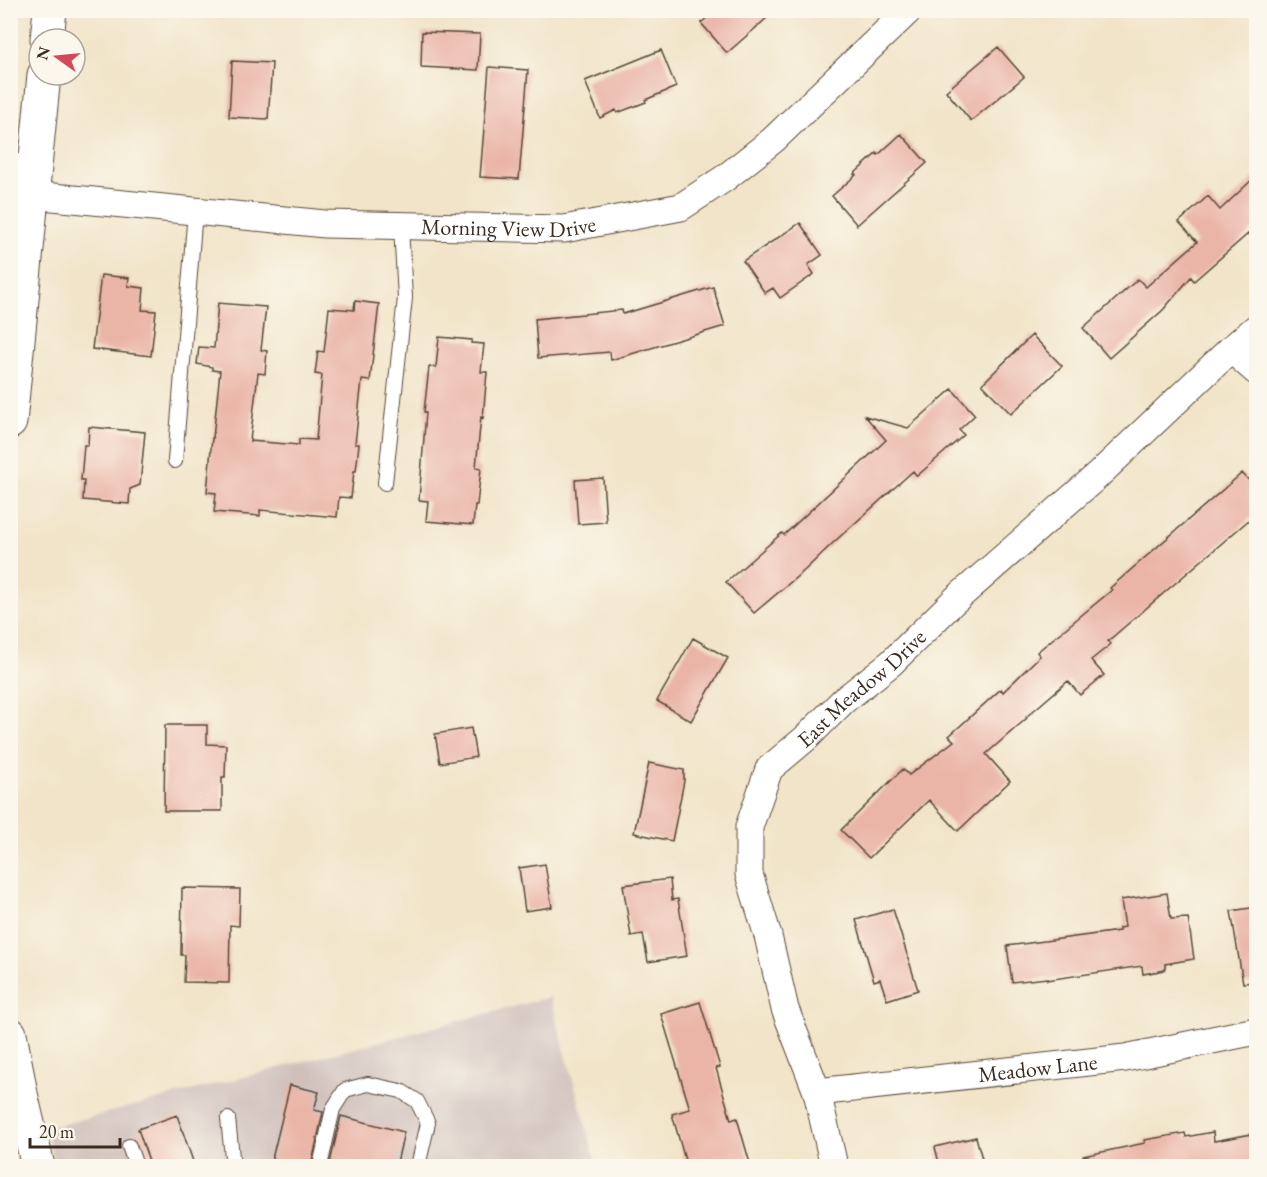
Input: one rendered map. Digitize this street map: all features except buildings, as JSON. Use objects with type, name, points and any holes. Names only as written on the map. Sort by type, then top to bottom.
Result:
[{"type":"main road","points":[[48,27],[50,10]]},
{"type":"main road","points":[[10,422],[26,177],[42,87]]},
{"type":"main road","points":[[10,1034],[38,1167]]},
{"type":"street","name":"Morning View Drive","points":[[26,177],[195,211],[325,224],[564,229],[681,207],[725,178],[773,140],[909,10]]},
{"type":"street","name":"East Meadow Drive","points":[[834,1167],[817,1092],[785,1010],[768,936],[749,874],[749,827],[769,769],[806,738],[843,701],[891,663],[954,601],[1097,476],[1257,327]]},
{"type":"street","points":[[1231,349],[1257,371]]},
{"type":"street","name":"Meadow Lane","points":[[817,1092],[1125,1058],[1257,1031]]},
{"type":"lane","points":[[175,461],[195,211]]},
{"type":"lane","points":[[385,483],[405,298],[401,226]]},
{"type":"lane","points":[[320,1167],[333,1109],[345,1090],[368,1084],[401,1091],[417,1101],[428,1123],[418,1167]]},
{"type":"lane","points":[[228,1119],[233,1167]]},
{"type":"lane","points":[[129,1146],[136,1167]]},
{"type":"shaded area","points":[[550,997],[597,1166],[56,1166],[45,1129]]}]
